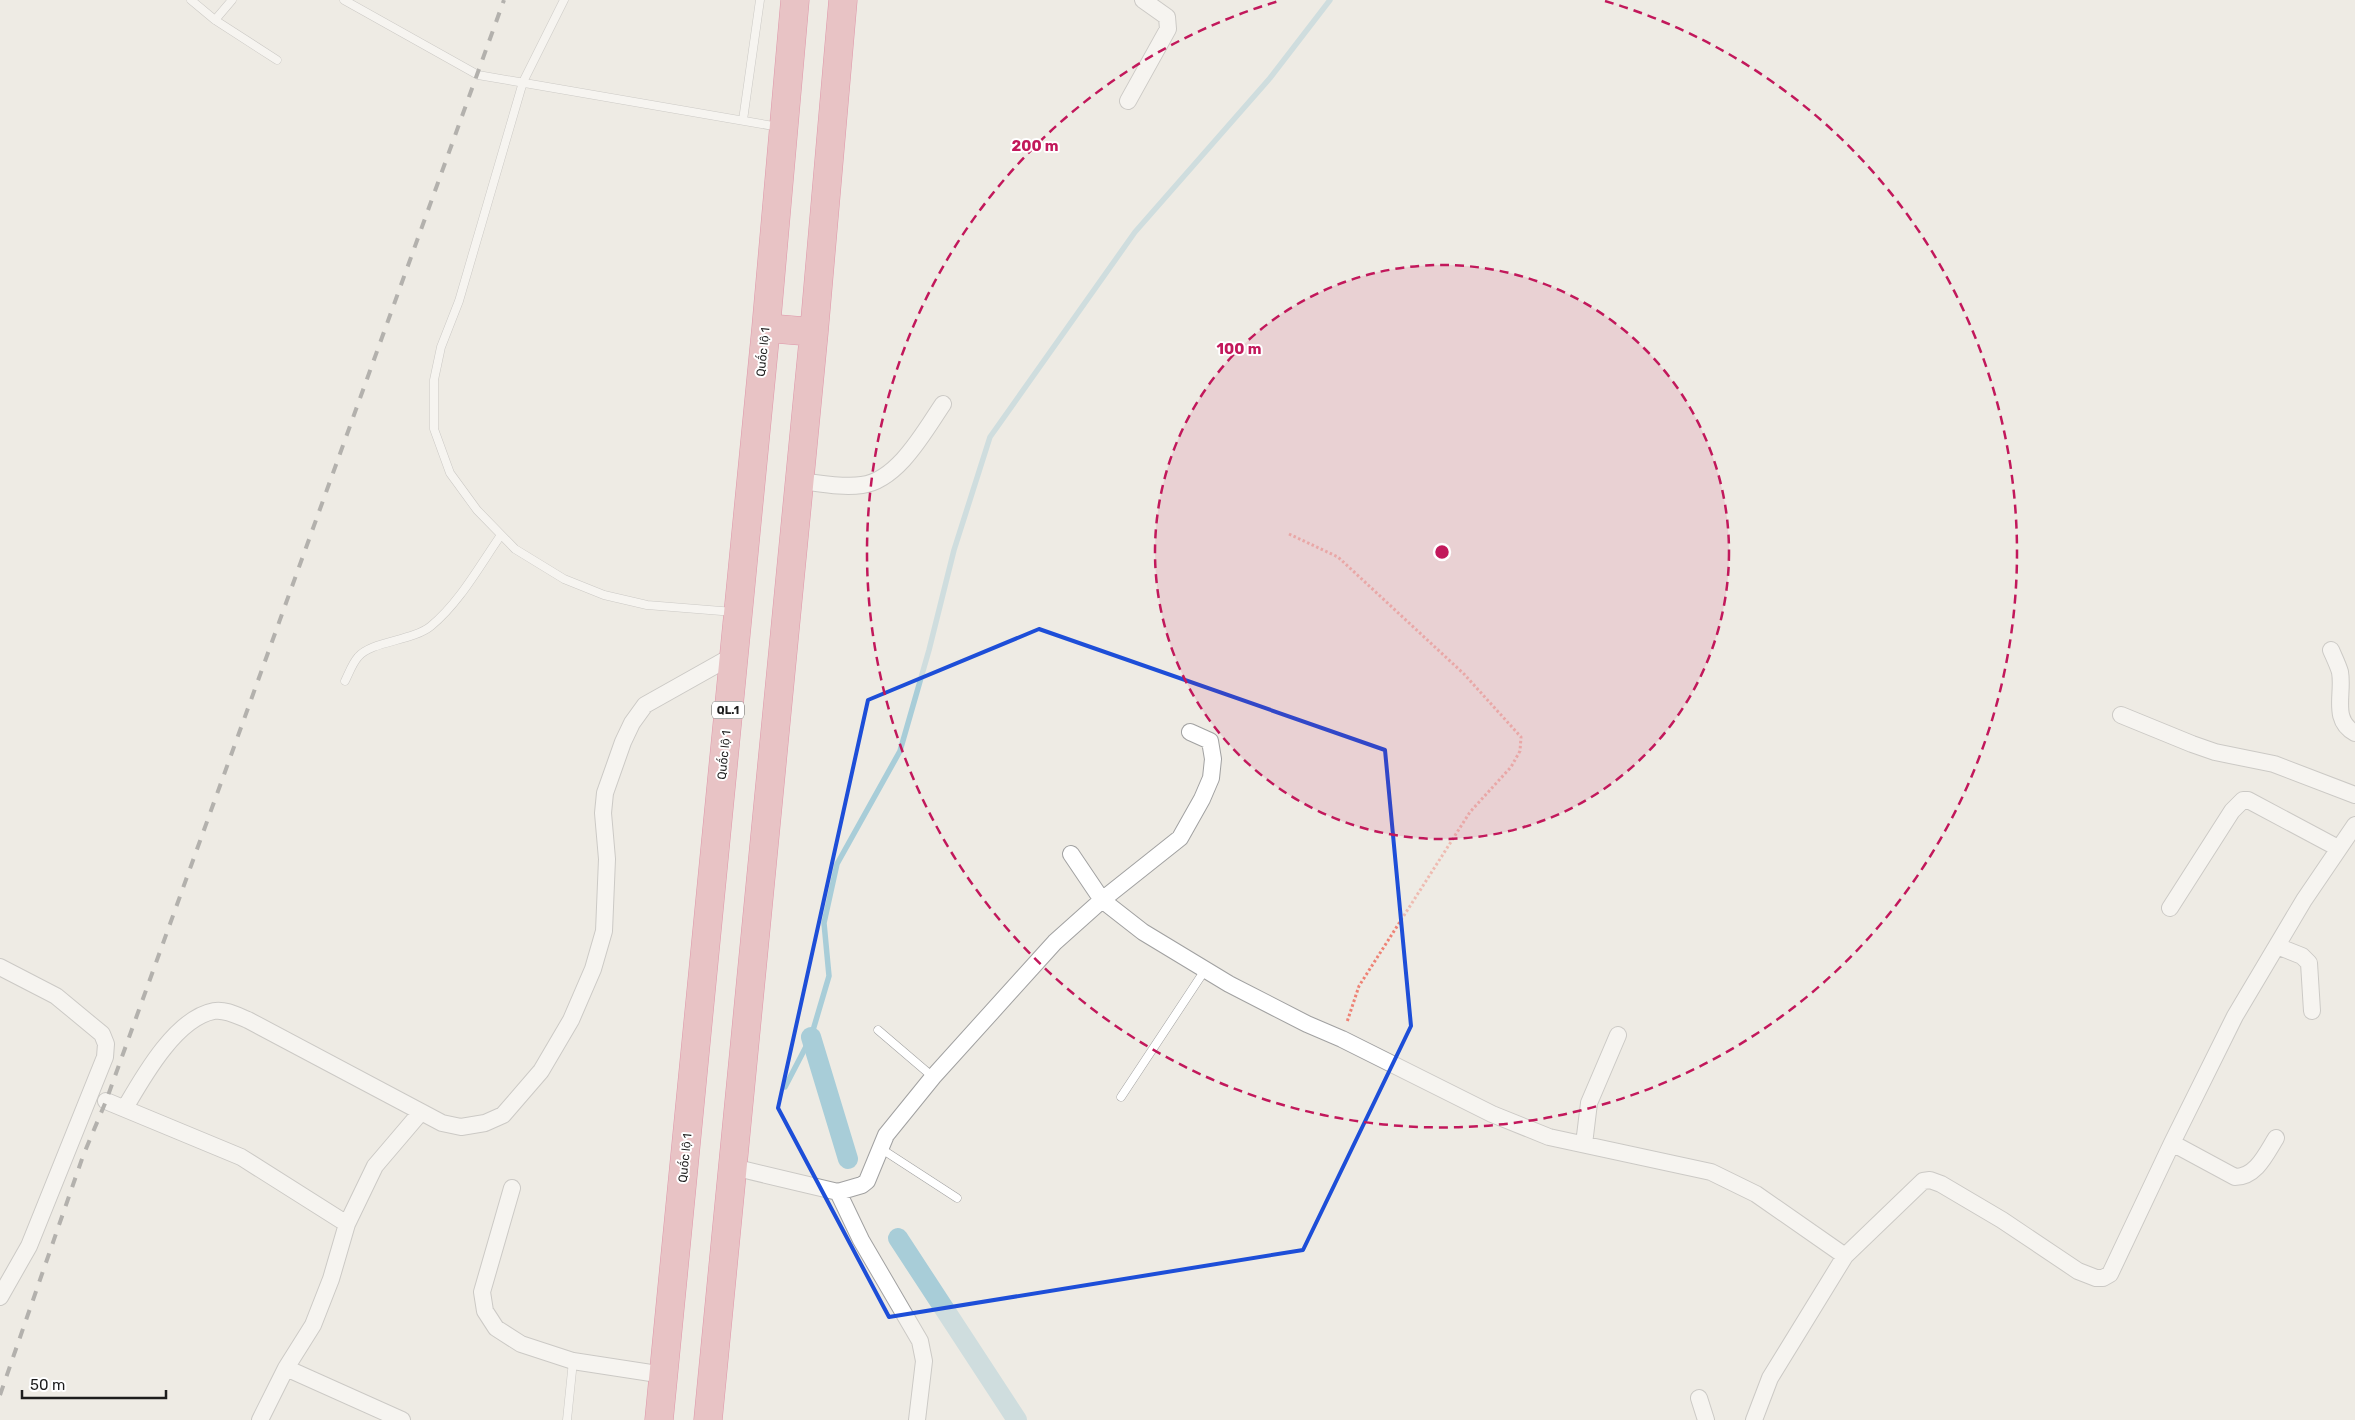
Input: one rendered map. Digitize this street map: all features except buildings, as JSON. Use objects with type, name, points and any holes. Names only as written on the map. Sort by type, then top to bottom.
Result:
[{"type":"highway","name":"Quốc lộ 1","points":[[659,1420],[766,328],[795,0]]},
{"type":"highway","points":[[708,1420],[800,481],[844,0]]},
{"type":"highway","points":[[766,328],[814,332]]},
{"type":"street","points":[[1128,100],[1168,29],[1167,17],[1143,0]]},
{"type":"street","points":[[800,481],[861,485],[877,479],[899,464],[917,444],[943,404]]},
{"type":"street","points":[[2332,650],[2340,671],[2339,707],[2342,719],[2348,729],[2355,733]]},
{"type":"street","points":[[125,1108],[149,1068],[170,1040],[199,1018],[215,1011],[230,1012],[248,1020],[442,1123],[462,1127],[485,1123],[503,1114],[541,1071],[571,1020],[593,969],[604,931],[607,869],[603,813],[605,792],[632,722],[645,705],[734,654]]},
{"type":"street","points":[[2121,715],[2215,752],[2274,764],[2355,795]]},
{"type":"street","points":[[732,1167],[838,1192],[862,1186],[867,1181],[880,1148],[894,1124],[933,1077],[1055,942],[1102,900],[1180,838],[1202,799],[1211,778],[1213,759],[1212,745],[1207,739],[1190,732]]},
{"type":"street","points":[[2170,908],[2232,811],[2243,800],[2248,800],[2338,848]]},
{"type":"street","points":[[1754,1420],[1770,1378],[1845,1256],[1923,1181],[1930,1180],[2002,1220],[2078,1271],[2096,1278],[2104,1278],[2110,1274],[2235,1016],[2304,900],[2355,825]]},
{"type":"street","points":[[1071,854],[1102,900],[1143,932],[1205,970],[1307,1024],[1342,1039],[1492,1114],[1550,1137],[1677,1164],[1725,1178],[1756,1194],[1845,1256]]},
{"type":"street","points":[[2277,946],[2302,956],[2309,963],[2312,1011]]},
{"type":"street","points":[[0,967],[56,996],[102,1034],[106,1044],[105,1057],[29,1246],[0,1297]]},
{"type":"street","points":[[1584,1144],[1589,1103],[1618,1035]]},
{"type":"street","points":[[106,1101],[241,1157],[347,1224]]},
{"type":"street","points":[[260,1420],[291,1370],[313,1325],[331,1279],[347,1224],[375,1166],[421,1112]]},
{"type":"street","points":[[2172,1143],[2235,1177],[2242,1177],[2258,1166],[2276,1138]]},
{"type":"street","points":[[512,1188],[482,1292],[485,1311],[496,1328],[521,1344],[573,1361],[664,1375]]},
{"type":"street","points":[[838,1192],[861,1240],[920,1341],[924,1361],[917,1420]]},
{"type":"street","points":[[291,1370],[402,1420]]},
{"type":"street","points":[[1699,1398],[1706,1420]]},
{"type":"lane","points":[[191,0],[215,20],[277,60]]},
{"type":"lane","points":[[215,20],[232,0]]},
{"type":"lane","points":[[344,0],[478,75],[783,128]]},
{"type":"lane","points":[[564,0],[523,82],[459,300],[441,347],[434,380],[434,429],[450,473],[477,510],[515,549],[564,579],[604,595],[646,605],[738,612]]},
{"type":"lane","points":[[743,120],[760,0]]},
{"type":"lane","points":[[345,681],[359,655],[378,646],[419,634],[432,625],[458,596],[501,535]]},
{"type":"lane","points":[[1122,1097],[1205,970]]},
{"type":"lane","points":[[878,1030],[933,1077]]},
{"type":"lane","points":[[880,1148],[956,1198]]},
{"type":"lane","points":[[567,1420],[573,1361]]},
{"type":"path","points":[[1289,534],[1338,557],[1464,674],[1521,736],[1520,750],[1512,767],[1470,812],[1359,986],[1342,1039]]},
{"type":"highlighted area","points":[[1039,629],[1385,750],[1411,1026],[1303,1250],[889,1317],[778,1108],[868,700]]},
{"type":"waterway","points":[[785,1087],[811,1037],[829,976],[824,923],[837,864],[900,751],[929,650],[954,550],[990,437],[1135,232],[1270,78],[1330,0]]},
{"type":"waterway","points":[[811,1037],[848,1159]]},
{"type":"waterway","points":[[898,1238],[1017,1420]]},
{"type":"railway","points":[[0,1395],[83,1156],[106,1101],[504,0]]}]
